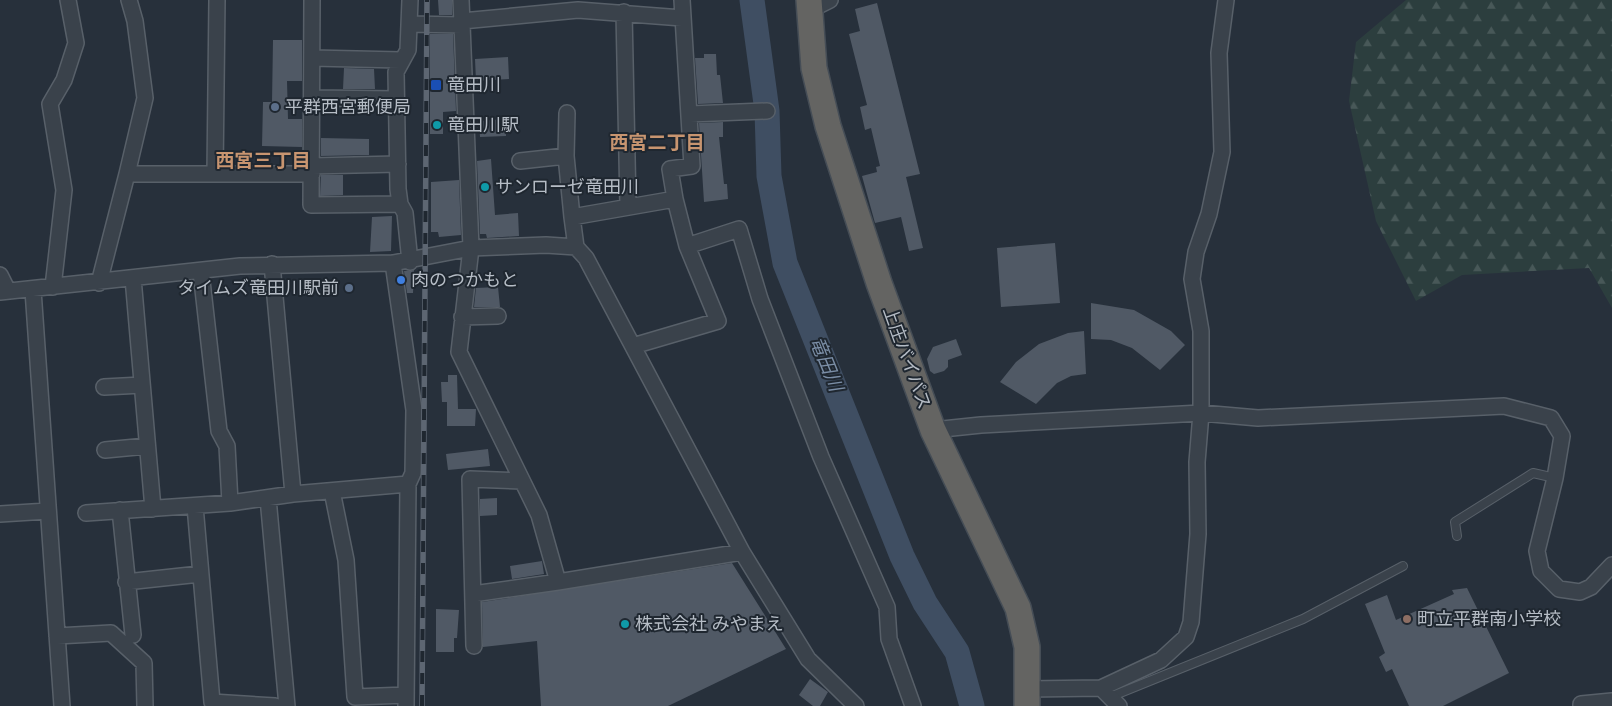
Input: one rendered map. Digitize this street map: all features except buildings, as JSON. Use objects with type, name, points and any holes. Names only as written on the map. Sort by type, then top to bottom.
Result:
[{"type":"highway","name":"上庄バイパス","points":[[816,3],[814,68],[828,126],[879,283],[933,430],[1018,608],[1027,647],[1027,698]]},
{"type":"street","points":[[53,287],[64,190],[50,104],[64,80],[76,43],[68,0]]},
{"type":"street","points":[[99,282],[145,98],[135,21],[129,0]]},
{"type":"street","points":[[215,174],[217,0]]},
{"type":"street","points":[[312,0],[312,205],[400,204]]},
{"type":"street","points":[[410,0],[408,50],[396,72],[400,204],[405,213],[410,262]]},
{"type":"street","points":[[461,0],[471,248],[459,352],[539,515],[558,582]]},
{"type":"street","points":[[633,346],[718,321],[687,246],[675,199],[670,169],[692,166],[682,0]]},
{"type":"street","points":[[1027,698],[1110,697],[1161,660],[1186,637],[1191,622],[1198,534],[1197,462],[1201,413],[1201,331],[1192,279],[1196,252],[1209,214],[1222,152],[1219,53],[1226,0]]},
{"type":"street","points":[[409,24],[462,23],[578,10],[624,12],[682,18]]},
{"type":"street","points":[[624,12],[628,206]]},
{"type":"street","points":[[312,58],[401,60]]},
{"type":"street","points":[[312,98],[396,99]]},
{"type":"street","points":[[690,114],[767,111]]},
{"type":"street","points":[[567,113],[566,156],[576,247],[586,258],[742,552],[808,658],[856,706]]},
{"type":"street","points":[[520,161],[566,156]]},
{"type":"street","points":[[127,174],[215,174],[398,164]]},
{"type":"street","points":[[572,217],[675,199]]},
{"type":"street","points":[[687,246],[739,229],[760,299],[821,457],[887,607],[889,640],[913,706]]},
{"type":"street","points":[[0,275],[4,292],[272,264],[393,264],[471,248],[546,245],[576,247]]},
{"type":"street","points":[[272,264],[293,494]]},
{"type":"street","points":[[332,491],[346,560],[355,697],[406,700],[408,484],[413,473],[414,410],[393,264]]},
{"type":"street","points":[[201,272],[219,431],[227,446],[230,503]]},
{"type":"street","points":[[133,278],[153,509]]},
{"type":"street","points":[[34,290],[62,706]]},
{"type":"street","points":[[462,317],[498,316]]},
{"type":"street","points":[[104,387],[142,385]]},
{"type":"street","points":[[933,430],[981,425],[1201,413],[1258,418],[1504,406],[1551,418],[1562,436],[1555,478],[1537,551],[1541,571],[1559,589],[1580,592],[1591,587],[1612,565]]},
{"type":"street","points":[[105,450],[148,446]]},
{"type":"street","points":[[474,646],[470,479],[521,481]]},
{"type":"street","points":[[86,514],[230,503],[293,494],[408,484]]},
{"type":"street","points":[[268,498],[287,706]]},
{"type":"street","points":[[195,506],[212,702],[275,706]]},
{"type":"street","points":[[120,510],[132,635]]},
{"type":"street","points":[[0,514],[48,511]]},
{"type":"street","points":[[473,594],[742,552]]},
{"type":"street","points":[[126,582],[200,574]]},
{"type":"street","points":[[57,636],[111,633],[144,664],[145,706]]},
{"type":"street","points":[[1582,706],[1581,704],[1612,701]]},
{"type":"lane","points":[[1456,536],[1455,522],[1533,473],[1555,478]]},
{"type":"lane","points":[[1110,697],[1304,619],[1403,566]]},
{"type":"green space","points":[[1406,0],[1612,0],[1612,308],[1589,268],[1462,275],[1416,301],[1376,221],[1349,101],[1356,42]]},
{"type":"waterway","name":"竜田川","points":[[752,0],[767,111],[769,176],[785,263],[902,556],[925,603],[957,652],[972,706]]},
{"type":"railway","points":[[422,706],[427,0]]},
{"type":"place","name":"竜田川","points":[[436,85]]},
{"type":"place","name":"平群西宮郵便局","points":[[275,107]]},
{"type":"place","name":"竜田川駅","points":[[437,125]]},
{"type":"place","name":"サンローゼ竜田川","points":[[485,187]]},
{"type":"place","name":"肉のつかもと","points":[[401,280]]},
{"type":"place","name":"タイムズ竜田川駅前","points":[[349,288]]},
{"type":"place","name":"町立平群南小学校","points":[[1407,619]]},
{"type":"place","name":"株式会社 みやまえ","points":[[625,624]]},
{"type":"district","name":"西宮二丁目","points":[[657,143]]},
{"type":"district","name":"西宮三丁目","points":[[263,161]]}]
